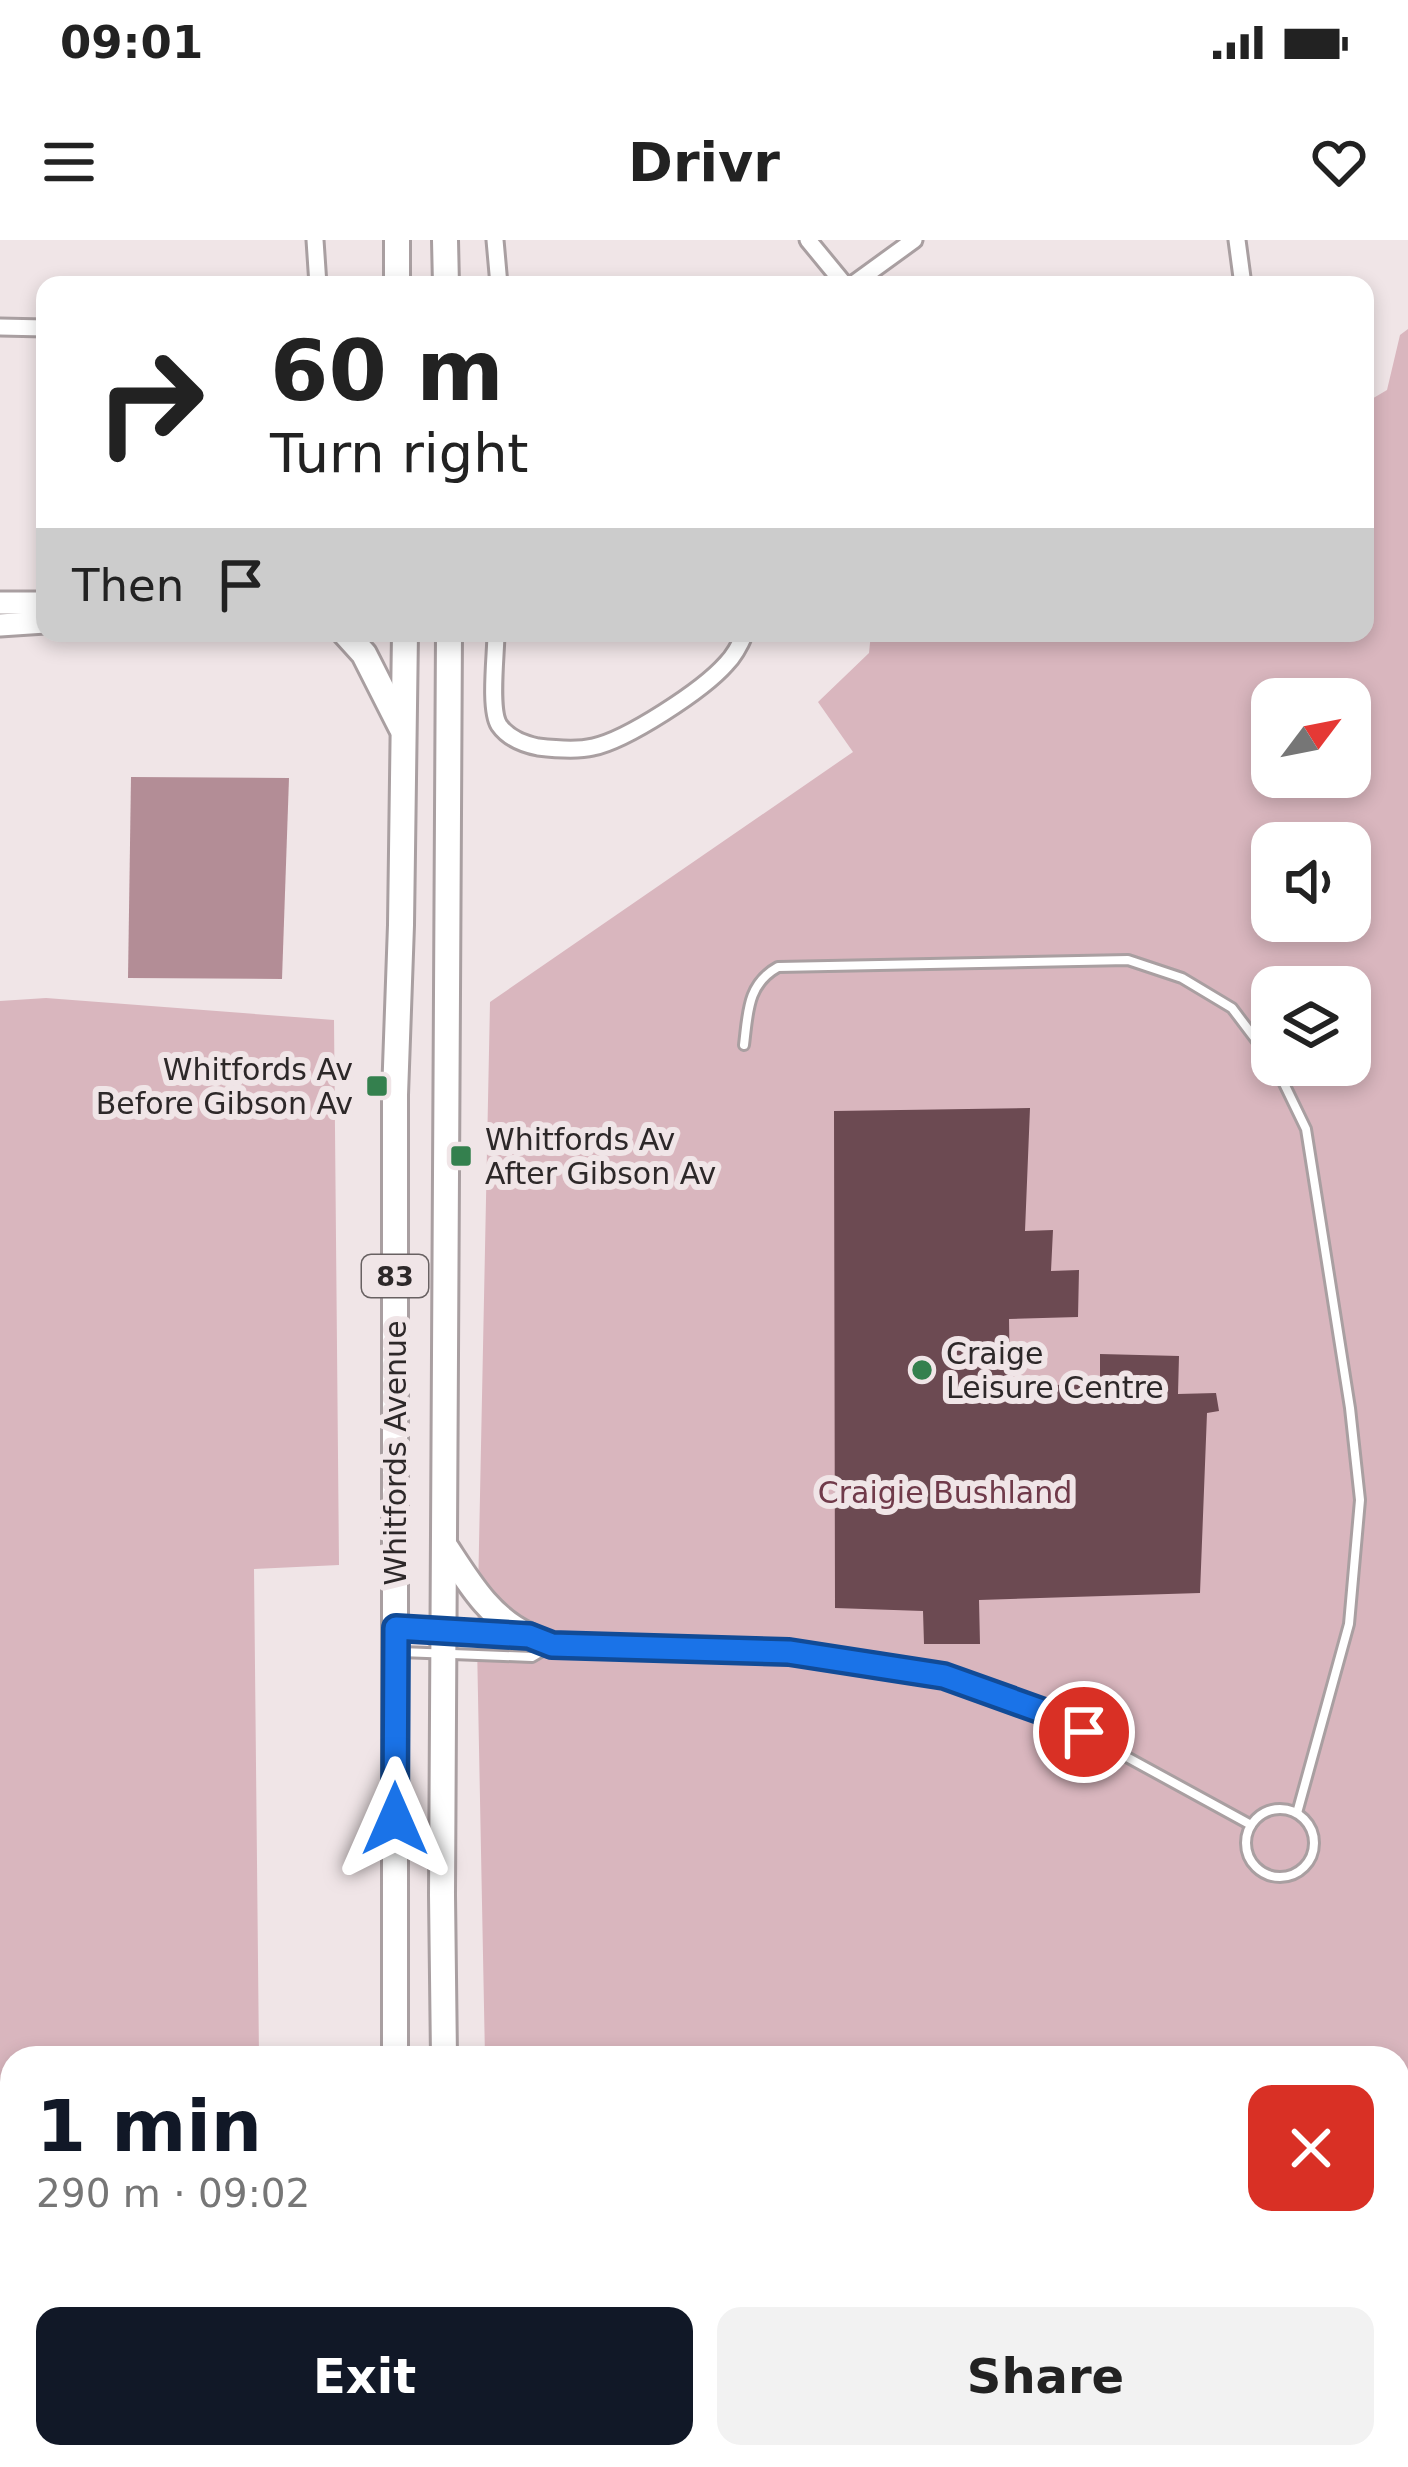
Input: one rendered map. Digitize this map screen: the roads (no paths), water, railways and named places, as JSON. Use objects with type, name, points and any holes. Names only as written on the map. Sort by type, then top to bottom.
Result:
[{"type":"main road","points":[[397,240],[398,276]]},
{"type":"main road","points":[[445,240],[446,276]]},
{"type":"main road","points":[[0,603],[36,603]]},
{"type":"main road","points":[[0,625],[36,623]]},
{"type":"main road","points":[[353,642],[364,654],[405,735]]},
{"type":"main road","name":"Whitfords Avenue","points":[[395,2046],[395,1095],[405,642]]},
{"type":"main road","name":"Whitfords Avenue","points":[[444,2046],[449,642]]},
{"type":"main road","points":[[446,1546],[485,1603],[513,1628],[541,1640]]},
{"type":"street","points":[[315,240],[317,276]]},
{"type":"street","points":[[495,240],[498,276]]},
{"type":"street","points":[[808,240],[841,276]]},
{"type":"street","points":[[862,276],[914,240]]},
{"type":"street","points":[[1237,240],[1242,276]]},
{"type":"street","points":[[0,327],[36,328]]},
{"type":"street","points":[[496,642],[496,718],[507,734],[524,744],[547,748],[590,748],[646,724],[722,669],[741,642]]},
{"type":"lane","points":[[744,1045],[755,990],[762,976],[778,967],[1128,960],[1182,978],[1232,1008],[1251,1033]]},
{"type":"lane","points":[[1285,1086],[1306,1130],[1360,1500],[1349,1624],[1297,1813]]},
{"type":"lane","points":[[396,1640],[541,1640],[789,1652],[944,1676],[1050,1714],[1251,1825]]},
{"type":"lane","points":[[396,1640],[444,1642],[532,1657],[541,1640]]},
{"type":"lane","points":[[1272,1810],[1297,1813],[1314,1837],[1314,1852],[1307,1865],[1281,1878],[1267,1875],[1248,1853],[1251,1825],[1272,1810]]},
{"type":"place","name":"Whitfords Av Before Gibson Av","points":[[377,1086]]},
{"type":"place","name":"Whitfords Av After Gibson Av","points":[[461,1156]]},
{"type":"place","name":"Craige Leisure Centre","points":[[922,1370]]},
{"type":"park label","name":"Craigie Bushland","points":[[945,1492]]}]
